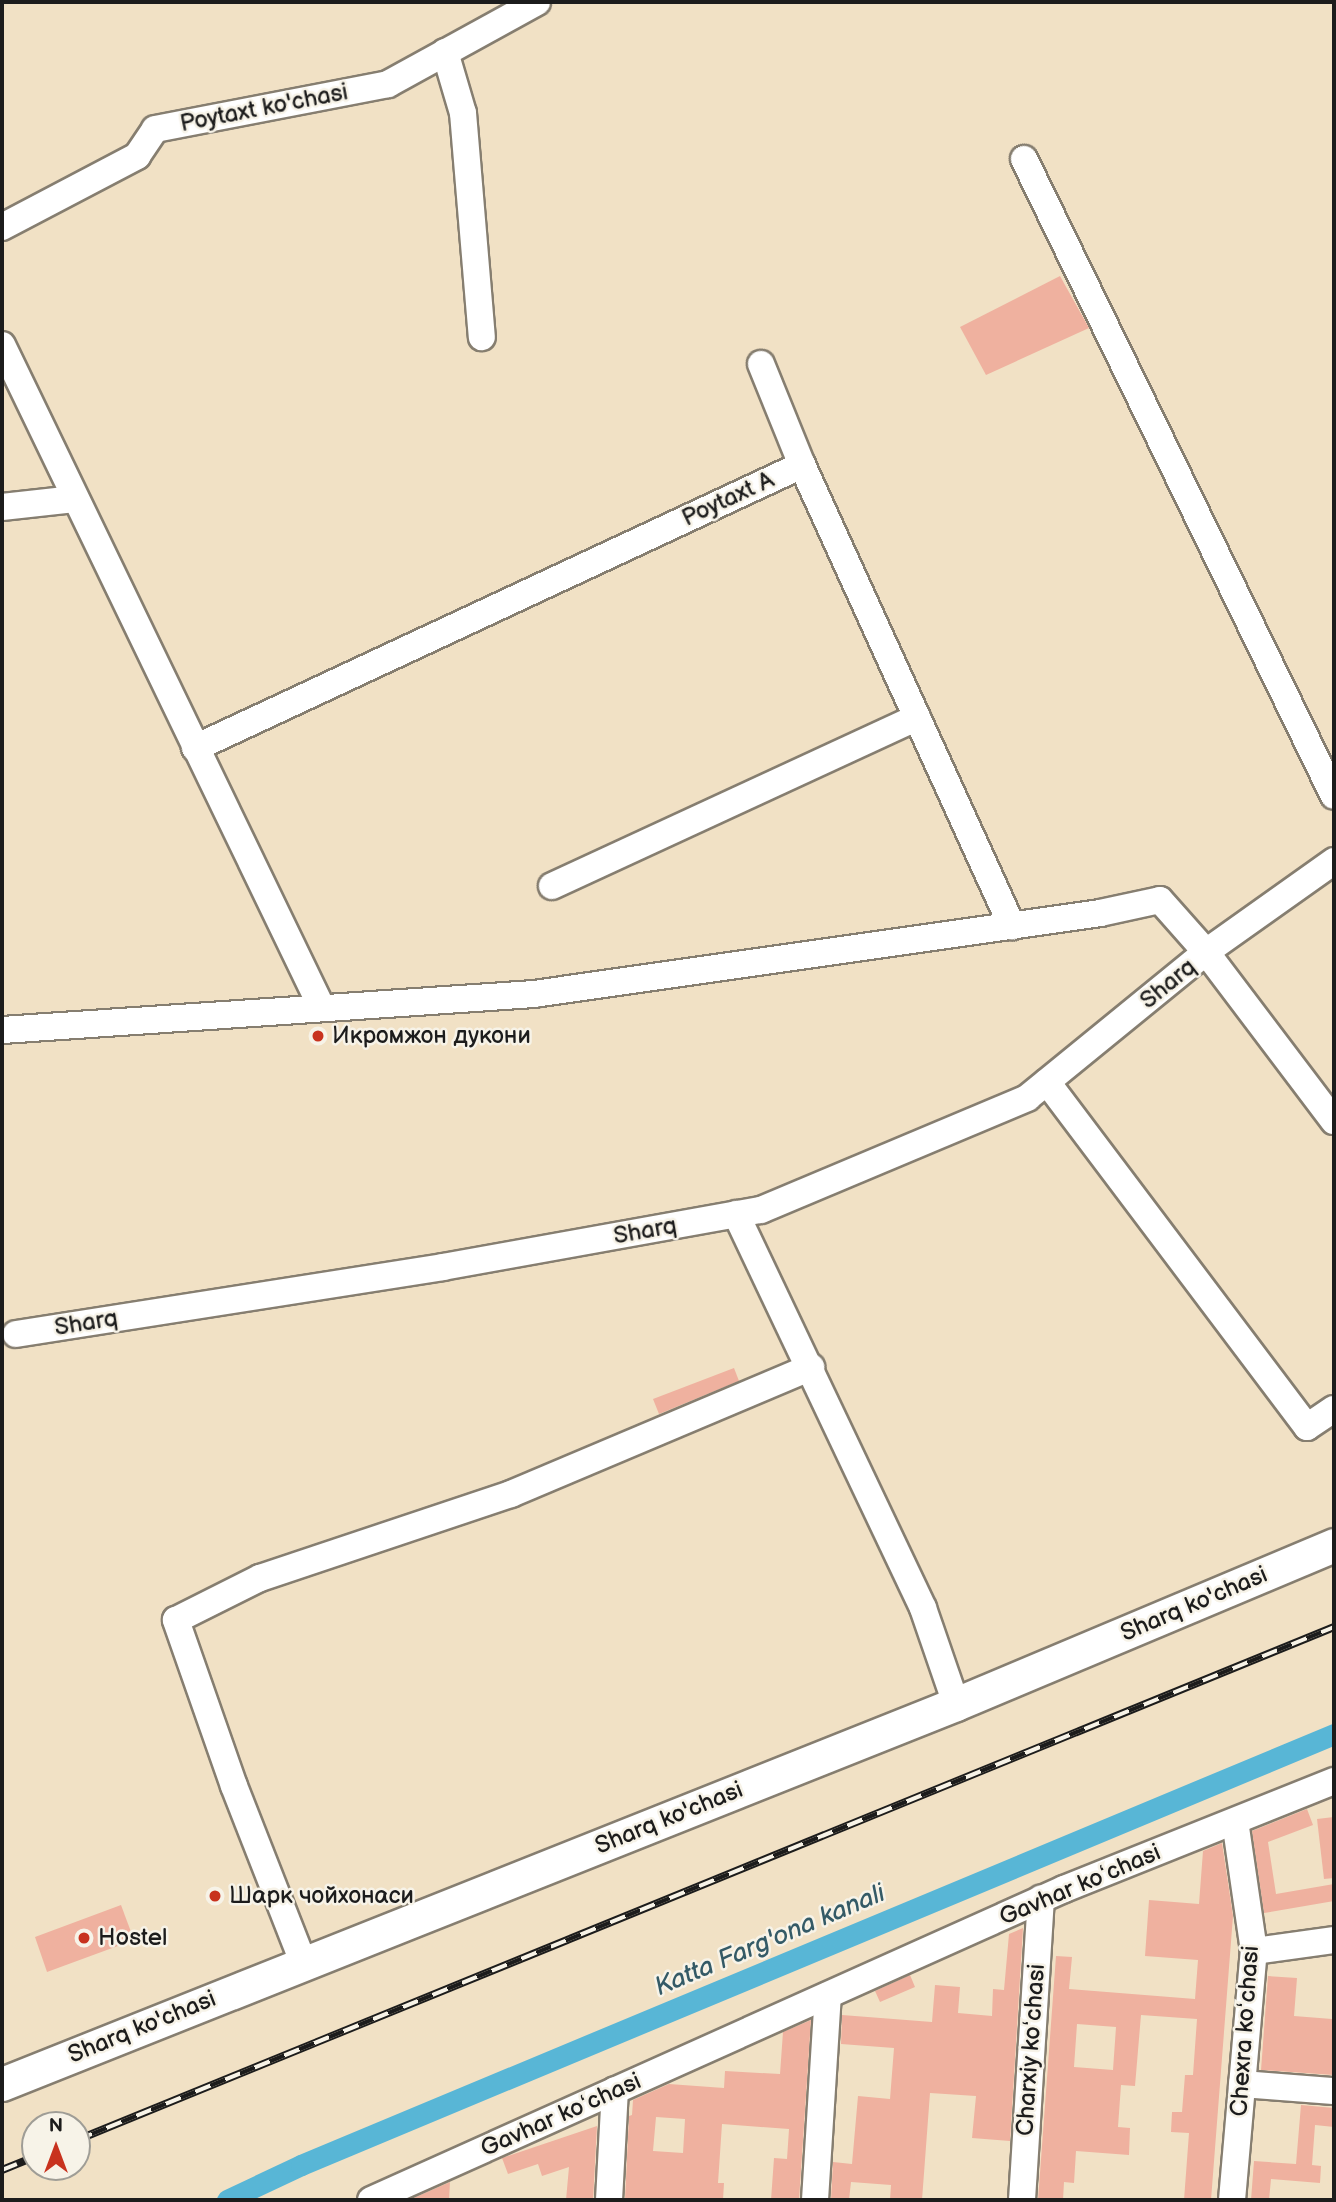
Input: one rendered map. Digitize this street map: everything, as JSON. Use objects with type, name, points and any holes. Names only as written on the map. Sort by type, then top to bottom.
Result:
[{"type":"main road","name":"Sharq ko'chasi","points":[[2,2084],[956,1704],[1334,1545]]},
{"type":"street","name":"Poytaxt ko'chasi","points":[[2,227],[137,156],[155,129],[388,84],[537,2]]},
{"type":"street","points":[[445,52],[463,113],[482,338]]},
{"type":"street","points":[[1024,159],[1334,796]]},
{"type":"street","points":[[2,345],[322,1008]]},
{"type":"street","points":[[761,364],[802,465]]},
{"type":"street","name":"Poytaxt A","points":[[195,748],[802,465],[1012,926]]},
{"type":"street","points":[[2,508],[75,499]]},
{"type":"street","points":[[552,886],[917,717]]},
{"type":"street","name":"Sharq","points":[[16,1334],[430,1269],[761,1210],[1027,1098],[1206,952],[1334,861]]},
{"type":"street","points":[[2,1030],[534,994],[1100,913],[1160,900],[1206,952],[1334,1121]]},
{"type":"street","points":[[1047,1082],[1307,1427],[1334,1409]]},
{"type":"street","points":[[736,1214],[811,1367],[923,1608],[956,1704]]},
{"type":"street","points":[[303,1962],[234,1786],[176,1620],[260,1578],[511,1494],[811,1367]]},
{"type":"street","name":"Gavhar koʻchasi","points":[[370,2200],[417,2190],[615,2090],[1041,1899],[1334,1781]]},
{"type":"street","name":"Chexra koʻchasi","points":[[1232,2200],[1254,1951],[1235,1821]]},
{"type":"street","name":"Charxiy koʻchasi","points":[[1022,2200],[1041,1899]]},
{"type":"street","points":[[1254,1951],[1334,1940]]},
{"type":"street","points":[[814,2200],[828,1995]]},
{"type":"street","points":[[1242,2084],[1334,2091]]},
{"type":"street","points":[[609,2200],[615,2090]]},
{"type":"building","points":[[1060,276],[1089,328],[986,375],[960,327]]},
{"type":"building","points":[[734,1368],[739,1381],[659,1414],[653,1399]]},
{"type":"building","points":[[1307,1809],[1313,1825],[1268,1842],[1276,1894],[1334,1884],[1334,1901],[1264,1913],[1252,1831]]},
{"type":"building","points":[[1334,1817],[1334,1878],[1324,1879],[1317,1819]]},
{"type":"building","points":[[1222,1843],[1233,1916],[1211,2200],[1184,2200],[1189,2133],[1171,2132],[1172,2112],[1182,2112],[1185,2075],[1193,2075],[1197,2019],[1141,2015],[1135,2086],[1121,2085],[1118,2127],[1130,2128],[1129,2155],[1076,2151],[1074,2183],[1064,2182],[1063,2200],[1038,2200],[1056,1956],[1072,1957],[1069,1989],[1195,1999],[1198,1960],[1145,1956],[1149,1900],[1199,1904],[1203,1851]],"holes":[[[1077,2024],[1116,2027],[1113,2070],[1074,2067]]]},
{"type":"building","name":"Hostel","points":[[121,1905],[134,1940],[47,1972],[35,1937]]},
{"type":"building","points":[[1023,1928],[1010,2141],[972,2138],[976,2096],[930,2093],[922,2200],[890,2200],[891,2185],[851,2182],[849,2200],[831,2200],[833,2162],[852,2164],[858,2096],[890,2099],[894,2048],[841,2044],[842,2015],[932,2022],[935,1985],[960,1987],[958,2013],[992,2016],[993,1989],[1004,1990],[1009,1934]]},
{"type":"building","points":[[910,1975],[915,1987],[880,2002],[875,1991]]},
{"type":"building","points":[[1268,1976],[1297,1978],[1294,2016],[1332,2019],[1334,2075],[1261,2070]]},
{"type":"building","points":[[811,2020],[799,2200],[771,2200],[774,2158],[787,2159],[789,2129],[722,2124],[718,2183],[724,2183],[723,2200],[625,2200],[629,2116],[632,2115],[633,2100],[669,2084],[724,2088],[725,2071],[780,2074],[783,2032]],"holes":[[[656,2117],[685,2119],[683,2153],[653,2151]]]},
{"type":"building","points":[[1301,2105],[1334,2108],[1334,2127],[1315,2125],[1312,2165],[1321,2166],[1320,2183],[1271,2179],[1269,2200],[1251,2200],[1254,2161],[1296,2164]]},
{"type":"building","points":[[597,2126],[593,2200],[566,2200],[569,2167],[542,2176],[538,2164],[508,2174],[502,2158]]},
{"type":"building","points":[[450,2182],[449,2200],[409,2200]]},
{"type":"waterway","name":"Katta Farg'ona kanali","points":[[227,2200],[301,2165],[1334,1734]]},
{"type":"railway","points":[[91,2134],[1334,1627]]},
{"type":"railway","points":[[2,2170],[21,2163]]},
{"type":"place","name":"Икромжон дукони","points":[[318,1036]]},
{"type":"place","name":"Шарк чойхонаси","points":[[215,1896]]},
{"type":"place","name":"Hostel","points":[[84,1938]]}]
